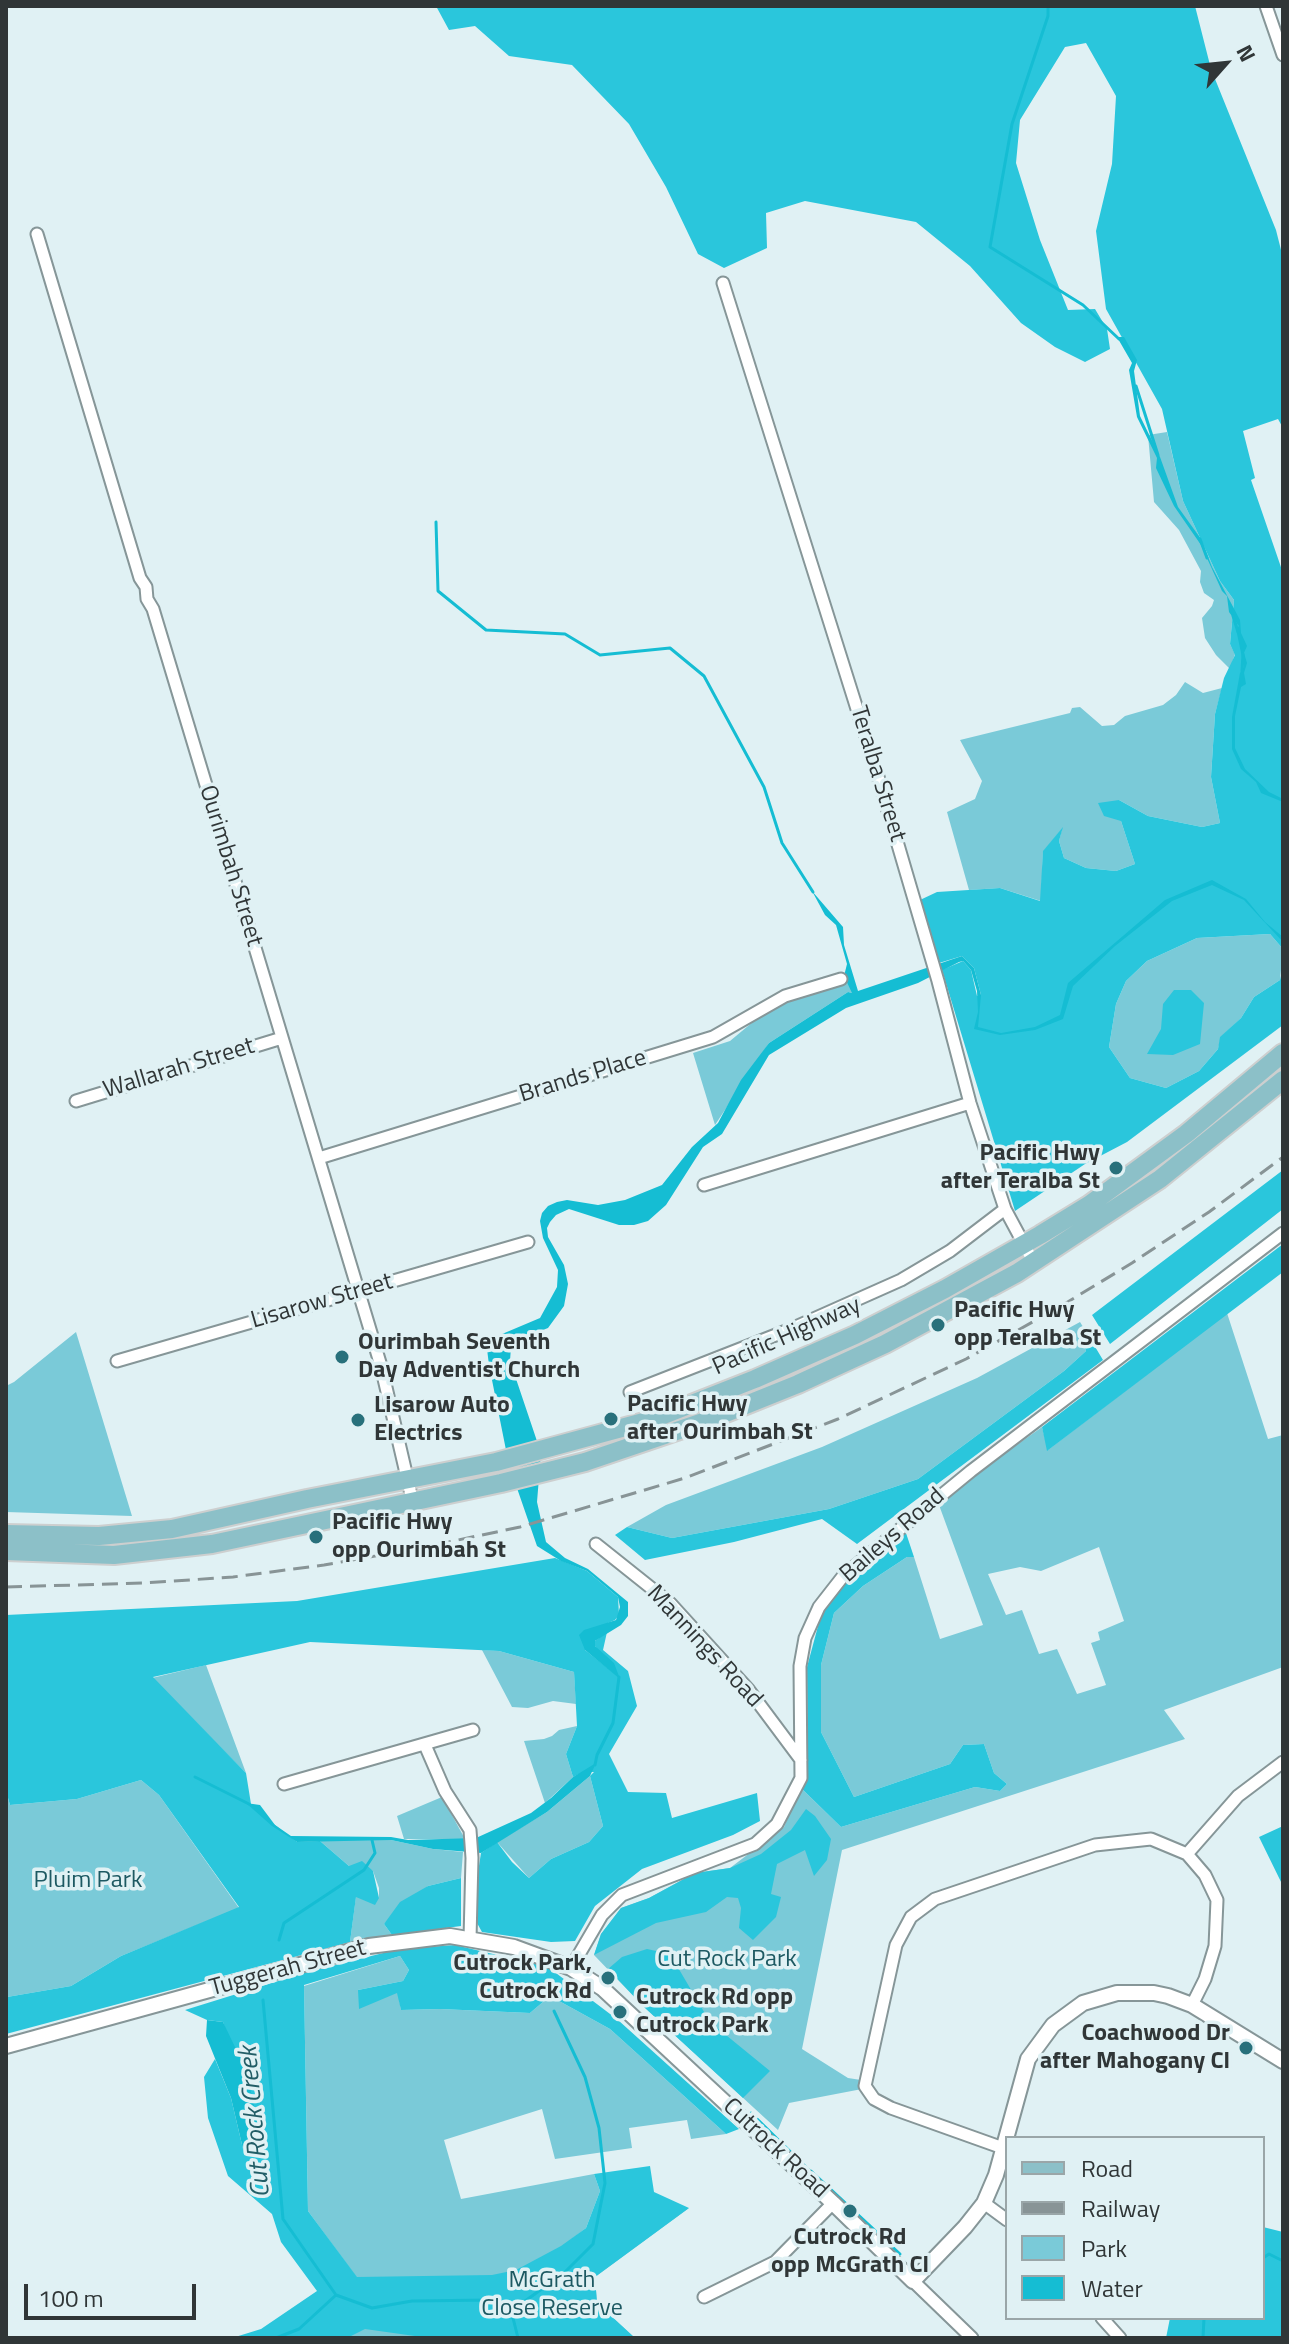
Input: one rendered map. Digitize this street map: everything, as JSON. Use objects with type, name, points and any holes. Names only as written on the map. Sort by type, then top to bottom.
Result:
[{"type":"main road","name":"Pacific Highway","points":[[6,1534],[99,1536],[172,1529],[496,1462],[651,1420],[855,1335],[1024,1244],[1089,1205],[1186,1134],[1283,1053]]},
{"type":"main road","name":"Pacific Highway","points":[[6,1551],[114,1555],[186,1548],[501,1483],[678,1432],[798,1384],[885,1344],[1034,1263],[1160,1179],[1283,1080]]},
{"type":"street","points":[[1266,6],[1283,55]]},
{"type":"street","name":"Ourimbah Street","points":[[37,234],[381,1366],[413,1503]]},
{"type":"street","name":"Teralba Street","points":[[723,283],[869,748],[938,981],[970,1103],[1005,1209],[1034,1263]]},
{"type":"street","name":"Brands Place","points":[[319,1158],[713,1037],[785,996],[841,979]]},
{"type":"street","name":"Wallarah Street","points":[[76,1101],[282,1038]]},
{"type":"street","points":[[704,1185],[970,1103]]},
{"type":"street","name":"Pacific Highway","points":[[630,1392],[791,1329],[901,1280],[950,1251],[1005,1209]]},
{"type":"street","name":"Baileys Road","points":[[571,1968],[602,1915],[622,1895],[755,1844],[777,1824],[801,1778],[800,1666],[805,1638],[819,1607],[844,1575],[971,1471],[1283,1233]]},
{"type":"street","name":"Lisarow Street","points":[[117,1361],[528,1242]]},
{"type":"street","name":"Mannings Road","points":[[596,1544],[670,1603],[748,1689],[801,1761]]},
{"type":"street","points":[[284,1784],[473,1730]]},
{"type":"street","points":[[425,1745],[445,1791],[470,1830],[470,1939]]},
{"type":"street","points":[[1187,1854],[1238,1796],[1283,1762]]},
{"type":"street","points":[[1003,2148],[891,2108],[874,2099],[865,2086],[896,1945],[911,1917],[935,1899],[1095,1845],[1151,1839],[1187,1854],[1205,1875],[1217,1900],[1215,1946],[1205,1979],[1192,2005]]},
{"type":"street","name":"Tuggerah Street","points":[[6,2046],[369,1946],[450,1936],[532,1951],[571,1968]]},
{"type":"street","name":"Cutrock Road","points":[[571,1968],[631,2012],[972,2338]]},
{"type":"street","points":[[1006,2136],[1028,2059],[1043,2035],[1083,2003],[1117,1993],[1154,1993],[1192,2005],[1283,2061]]},
{"type":"street","points":[[913,2281],[984,2203],[1005,2141]]},
{"type":"street","points":[[704,2297],[775,2262],[833,2203]]},
{"type":"street","points":[[984,2203],[1005,2219]]},
{"type":"street","points":[[1104,2320],[1120,2338]]},
{"type":"green space","points":[[436,6],[1195,6],[1211,69],[1276,230],[1283,258],[1283,428],[1278,419],[1243,431],[1255,478],[1251,480],[1283,573],[1283,949],[1270,934],[1197,938],[1147,961],[1126,981],[1116,1004],[1109,1047],[1130,1078],[1166,1088],[1199,1071],[1218,1049],[1220,1037],[1241,1018],[1254,997],[1280,980],[1283,967],[1283,1025],[1127,1142],[1085,1164],[1015,1211],[942,970],[963,961],[971,970],[977,996],[981,995],[974,968],[962,956],[939,963],[920,900],[937,892],[1000,888],[1040,901],[1043,851],[1063,827],[1059,841],[1064,858],[1086,868],[1116,871],[1135,864],[1121,821],[1104,816],[1098,803],[1119,800],[1148,816],[1202,827],[1220,823],[1211,777],[1215,714],[1224,678],[1235,655],[1230,644],[1234,600],[1220,581],[1183,501],[1162,409],[1106,309],[1096,231],[1112,164],[1116,96],[1086,43],[1065,47],[1020,120],[1016,163],[1040,240],[1068,310],[1095,309],[1107,329],[1110,349],[1085,362],[1055,347],[1021,323],[970,266],[916,222],[805,201],[766,213],[767,248],[724,268],[698,254],[666,187],[629,124],[572,65],[509,56],[475,26],[449,30]]},
{"type":"green space","points":[[1167,432],[1183,501],[1220,581],[1234,600],[1230,644],[1235,654],[1230,669],[1205,638],[1202,618],[1214,600],[1204,593],[1200,582],[1201,571],[1179,530],[1154,502],[1148,435]]},
{"type":"green space","points":[[1185,682],[1203,693],[1222,688],[1215,714],[1211,777],[1220,823],[1202,827],[1148,816],[1119,800],[1121,821],[1135,864],[1116,871],[1086,868],[1064,858],[1059,841],[1062,829],[1043,852],[1041,901],[1000,888],[969,890],[947,812],[975,799],[982,781],[960,740],[1070,713],[1072,708],[1080,707],[1102,726],[1114,725],[1125,716],[1163,705],[1176,695]]},
{"type":"green space","points":[[1270,934],[1283,949],[1280,980],[1254,997],[1241,1018],[1221,1037],[1218,1049],[1199,1071],[1166,1088],[1130,1078],[1109,1047],[1116,1004],[1126,981],[1147,961],[1197,938]]},
{"type":"green space","points":[[852,978],[856,994],[848,992],[769,1043],[715,1125],[693,1053],[730,1041],[760,1016],[789,1001]]},
{"type":"green space","points":[[1174,990],[1191,990],[1204,1003],[1200,1044],[1173,1055],[1147,1054],[1161,1029],[1163,1004]]},
{"type":"green space","points":[[1283,1170],[1283,1209],[1110,1344],[1092,1315]]},
{"type":"green space","points":[[1283,1244],[1283,1272],[1047,1451],[1042,1427]]},
{"type":"green space","name":"Cut Rock Park","points":[[1227,1313],[1268,1439],[1283,1435],[1283,1667],[1164,1710],[1185,1739],[842,1850],[802,2049],[848,2078],[861,2080],[862,2089],[789,2103],[778,2130],[644,2007],[594,1955],[601,1934],[621,1908],[649,1898],[695,1873],[730,1868],[784,1827],[801,1788],[841,1827],[975,1787],[1000,1791],[1007,1784],[994,1773],[984,1744],[963,1745],[950,1764],[854,1797],[821,1732],[821,1665],[834,1613],[863,1586],[907,1557],[914,1557],[940,1639],[983,1625],[939,1505],[1042,1427],[1048,1450]],"holes":[[[1099,1547],[1124,1621],[1098,1632],[1100,1640],[1091,1643],[1106,1685],[1077,1694],[1057,1649],[1039,1654],[1022,1610],[1006,1615],[988,1574],[1020,1567],[1041,1571]]]},
{"type":"green space","points":[[1080,1322],[1085,1330],[1080,1335],[1086,1351],[1064,1371],[918,1479],[829,1509],[672,1538],[627,1527],[666,1505],[822,1447],[977,1378]]},
{"type":"green space","points":[[1085,1330],[1103,1360],[857,1544],[822,1519],[734,1542],[645,1560],[615,1535],[627,1527],[672,1538],[829,1509],[918,1479],[1064,1371],[1086,1351],[1080,1334]]},
{"type":"green space","points":[[76,1332],[132,1516],[6,1512],[6,1386]]},
{"type":"green space","points":[[905,1530],[914,1557],[907,1557],[863,1586],[834,1613],[821,1665],[821,1732],[854,1797],[950,1764],[963,1745],[984,1744],[994,1773],[1007,1784],[1000,1791],[975,1787],[841,1827],[801,1788],[808,1771],[807,1667],[821,1615],[846,1581]]},
{"type":"green space","points":[[555,1558],[587,1571],[618,1597],[619,1615],[601,1626],[585,1650],[614,1673],[595,1646],[595,1641],[607,1632],[603,1650],[628,1671],[637,1706],[609,1754],[628,1792],[666,1793],[672,1818],[757,1793],[760,1821],[733,1835],[642,1869],[595,1906],[575,1941],[551,1942],[482,1932],[477,1923],[476,1885],[481,1853],[497,1842],[529,1878],[551,1859],[589,1842],[603,1826],[590,1776],[594,1772],[583,1772],[573,1777],[566,1754],[577,1726],[574,1672],[499,1651],[310,1642],[153,1677],[246,1773],[251,1804],[248,1804],[297,1842],[320,1841],[349,1866],[362,1861],[373,1871],[379,1898],[375,1905],[356,1897],[350,1942],[6,2034],[7,1997],[71,1986],[121,1956],[239,1907],[159,1795],[141,1780],[77,1799],[10,1805],[6,1791],[6,1615],[297,1601]]},
{"type":"green space","points":[[482,1650],[499,1651],[574,1672],[576,1704],[553,1701],[528,1708],[512,1707]]},
{"type":"green space","points":[[206,1665],[246,1773],[152,1678]]},
{"type":"green space","points":[[577,1726],[566,1754],[573,1777],[545,1803],[524,1741],[544,1739],[559,1730]]},
{"type":"green space","points":[[590,1776],[603,1826],[589,1842],[551,1859],[529,1878],[497,1842],[547,1812]]},
{"type":"green space","name":"Pluim Park","points":[[141,1780],[159,1795],[239,1908],[121,1956],[71,1986],[7,1997],[6,2007],[6,1791],[10,1805],[77,1799]]},
{"type":"green space","points":[[442,1797],[465,1839],[404,1839],[397,1816]]},
{"type":"green space","points":[[806,1809],[815,1816],[831,1839],[827,1860],[814,1876],[805,1850],[777,1864],[771,1894],[781,1897],[776,1917],[753,1940],[739,1928],[741,1908],[738,1898],[727,1897],[706,1912],[656,1923],[594,1955],[601,1934],[621,1908],[649,1898],[695,1873],[730,1868],[761,1854],[791,1830]]},
{"type":"green space","points":[[1283,1826],[1283,1886],[1259,1837]]},
{"type":"green space","points":[[391,1840],[463,1852],[461,1878],[428,1886],[384,1924],[392,1935],[350,1942],[356,1896],[379,1898],[379,1888],[373,1871],[349,1866],[320,1841]]},
{"type":"green space","points":[[461,1878],[461,1926],[392,1935],[384,1924],[400,1902],[428,1886]]},
{"type":"green space","name":"McGrath Close Reserve","points":[[455,1945],[548,1967],[618,2020],[739,2129],[726,2134],[610,2029],[550,1996],[530,2013],[401,2010],[397,1993],[359,2009],[358,1990],[403,1981],[409,1970],[400,1956],[304,1985],[308,2211],[357,2277],[492,2275],[516,2270],[561,2246],[586,2228],[600,2191],[594,2174],[650,2166],[654,2192],[689,2208],[595,2277],[597,2303],[635,2338],[429,2338],[365,2329],[347,2338],[232,2338],[261,2329],[317,2291],[281,2242],[272,2214],[228,2176],[208,2118],[204,2077],[215,2059],[231,2098],[243,2149],[263,2147],[223,2022],[207,2020],[185,2010],[304,1973],[399,1949]]},
{"type":"green space","points":[[647,1949],[670,1954],[710,2022],[770,2071],[743,2098],[644,2007],[608,1969],[622,1957]]},
{"type":"green space","name":"McGrath Close Reserve","points":[[400,1956],[409,1970],[403,1981],[358,1990],[398,1992],[401,2010],[530,2013],[550,1996],[610,2029],[726,2134],[691,2139],[687,2120],[629,2128],[632,2148],[555,2159],[542,2109],[444,2140],[461,2199],[594,2174],[600,2191],[586,2228],[559,2249],[689,2208],[595,2277],[597,2303],[635,2338],[269,2338],[467,2277],[357,2278],[308,2211],[304,1986]]},
{"type":"green space","points":[[1265,2228],[1283,2232],[1283,2338],[1166,2338],[1170,2320],[1265,2320]]},
{"type":"water","points":[[1117,337],[1124,337],[1137,360],[1134,371],[1140,416],[1160,457],[1178,507],[1201,539],[1240,620],[1241,633],[1247,646],[1244,653],[1247,663],[1244,673],[1246,684],[1241,687],[1235,716],[1235,748],[1245,769],[1283,802],[1261,793],[1256,782],[1241,769],[1232,749],[1232,717],[1240,673],[1244,667],[1236,629],[1239,626],[1229,612],[1227,596],[1222,591],[1201,545],[1174,506],[1156,468],[1157,458],[1137,417],[1129,370],[1132,363]]},
{"type":"water","points":[[1212,880],[1246,899],[1265,922],[1283,937],[1283,942],[1244,900],[1212,885],[1172,901],[1115,946],[1073,986],[1063,1019],[1035,1030],[1000,1035],[974,1029],[978,1012],[977,991],[971,970],[963,961],[959,962],[918,983],[846,1008],[769,1055],[722,1134],[703,1147],[666,1205],[648,1221],[619,1225],[569,1209],[550,1222],[548,1237],[564,1265],[568,1284],[564,1306],[548,1328],[515,1341],[511,1347],[510,1361],[541,1453],[537,1502],[546,1542],[565,1558],[588,1569],[628,1602],[628,1616],[621,1625],[595,1641],[595,1646],[614,1663],[620,1679],[585,1650],[579,1635],[584,1630],[616,1620],[620,1607],[618,1597],[587,1571],[561,1561],[537,1546],[509,1465],[489,1365],[487,1349],[495,1337],[540,1318],[557,1287],[558,1270],[543,1238],[542,1213],[557,1202],[567,1200],[598,1205],[625,1200],[662,1185],[692,1147],[718,1123],[741,1080],[769,1043],[848,992],[852,993],[844,976],[847,964],[836,925],[825,915],[812,891],[843,927],[844,945],[858,991],[962,956],[974,968],[981,995],[978,1027],[1001,1033],[1035,1027],[1060,1015],[1068,983],[1165,900]]},
{"type":"water","points":[[596,1763],[590,1776],[547,1812],[481,1853],[433,1849],[391,1840],[297,1842],[272,1826],[246,1803],[260,1805],[275,1825],[291,1836],[391,1837],[408,1840],[476,1838],[531,1813],[573,1777]]},
{"type":"water","points":[[207,2020],[223,2022],[246,2070],[263,2147],[254,2154],[243,2149],[231,2098],[206,2036]]},
{"type":"waterway","points":[[1048,6],[1048,16],[1012,124],[990,247],[1083,305],[1119,339]]},
{"type":"waterway","points":[[1136,386],[1158,455]]},
{"type":"waterway","points":[[436,522],[438,591],[486,630],[565,634],[600,655],[670,648],[704,676],[764,787],[782,843],[813,892]]},
{"type":"waterway","points":[[1200,539],[1207,558]]},
{"type":"waterway","points":[[1233,616],[1238,632]]},
{"type":"waterway","points":[[1242,671],[1243,654]]},
{"type":"waterway","name":"Cut Rock Creek","points":[[595,1765],[613,1723],[619,1677]]},
{"type":"waterway","points":[[195,1777],[249,1804]]},
{"type":"waterway","name":"Cut Rock Creek","points":[[279,1940],[284,1923],[364,1870],[375,1853],[372,1840]]},
{"type":"waterway","name":"Cut Rock Creek","points":[[263,2000],[283,2219],[336,2295],[299,2329],[276,2338]]},
{"type":"waterway","points":[[507,2314],[564,2273],[593,2244],[605,2183],[599,2128],[585,2077],[554,2011]]},
{"type":"waterway","points":[[751,2113],[809,2170]]},
{"type":"waterway","points":[[811,2171],[882,2237]]},
{"type":"waterway","points":[[886,2241],[900,2254]]},
{"type":"waterway","points":[[1265,2257],[1269,2254],[1283,2261]]},
{"type":"waterway","points":[[336,2295],[372,2308],[412,2301],[490,2300],[513,2318],[518,2338]]},
{"type":"waterway","points":[[1203,2338],[1204,2320]]},
{"type":"railway","points":[[6,1587],[233,1577],[324,1565],[520,1527],[685,1478],[838,1419],[966,1359],[1132,1263],[1209,1212],[1283,1157]]},
{"type":"place","name":"Pacific Hwy after Teralba St","points":[[1116,1168]]},
{"type":"place","name":"Pacific Hwy opp Teralba St","points":[[938,1325]]},
{"type":"place","name":"Ourimbah Seventh Day Adventist Church","points":[[342,1357]]},
{"type":"place","name":"Pacific Hwy after Ourimbah St","points":[[611,1419]]},
{"type":"place","name":"Lisarow Auto Electrics","points":[[358,1420]]},
{"type":"place","name":"Pacific Hwy opp Ourimbah St","points":[[316,1537]]},
{"type":"place","name":"Cutrock Park, Cutrock Rd","points":[[608,1978]]},
{"type":"place","name":"Cutrock Rd opp Cutrock Park","points":[[620,2012]]},
{"type":"place","name":"Coachwood Dr after Mahogany Cl","points":[[1246,2048]]},
{"type":"place","name":"Cutrock Rd opp McGrath Cl","points":[[850,2211]]}]
